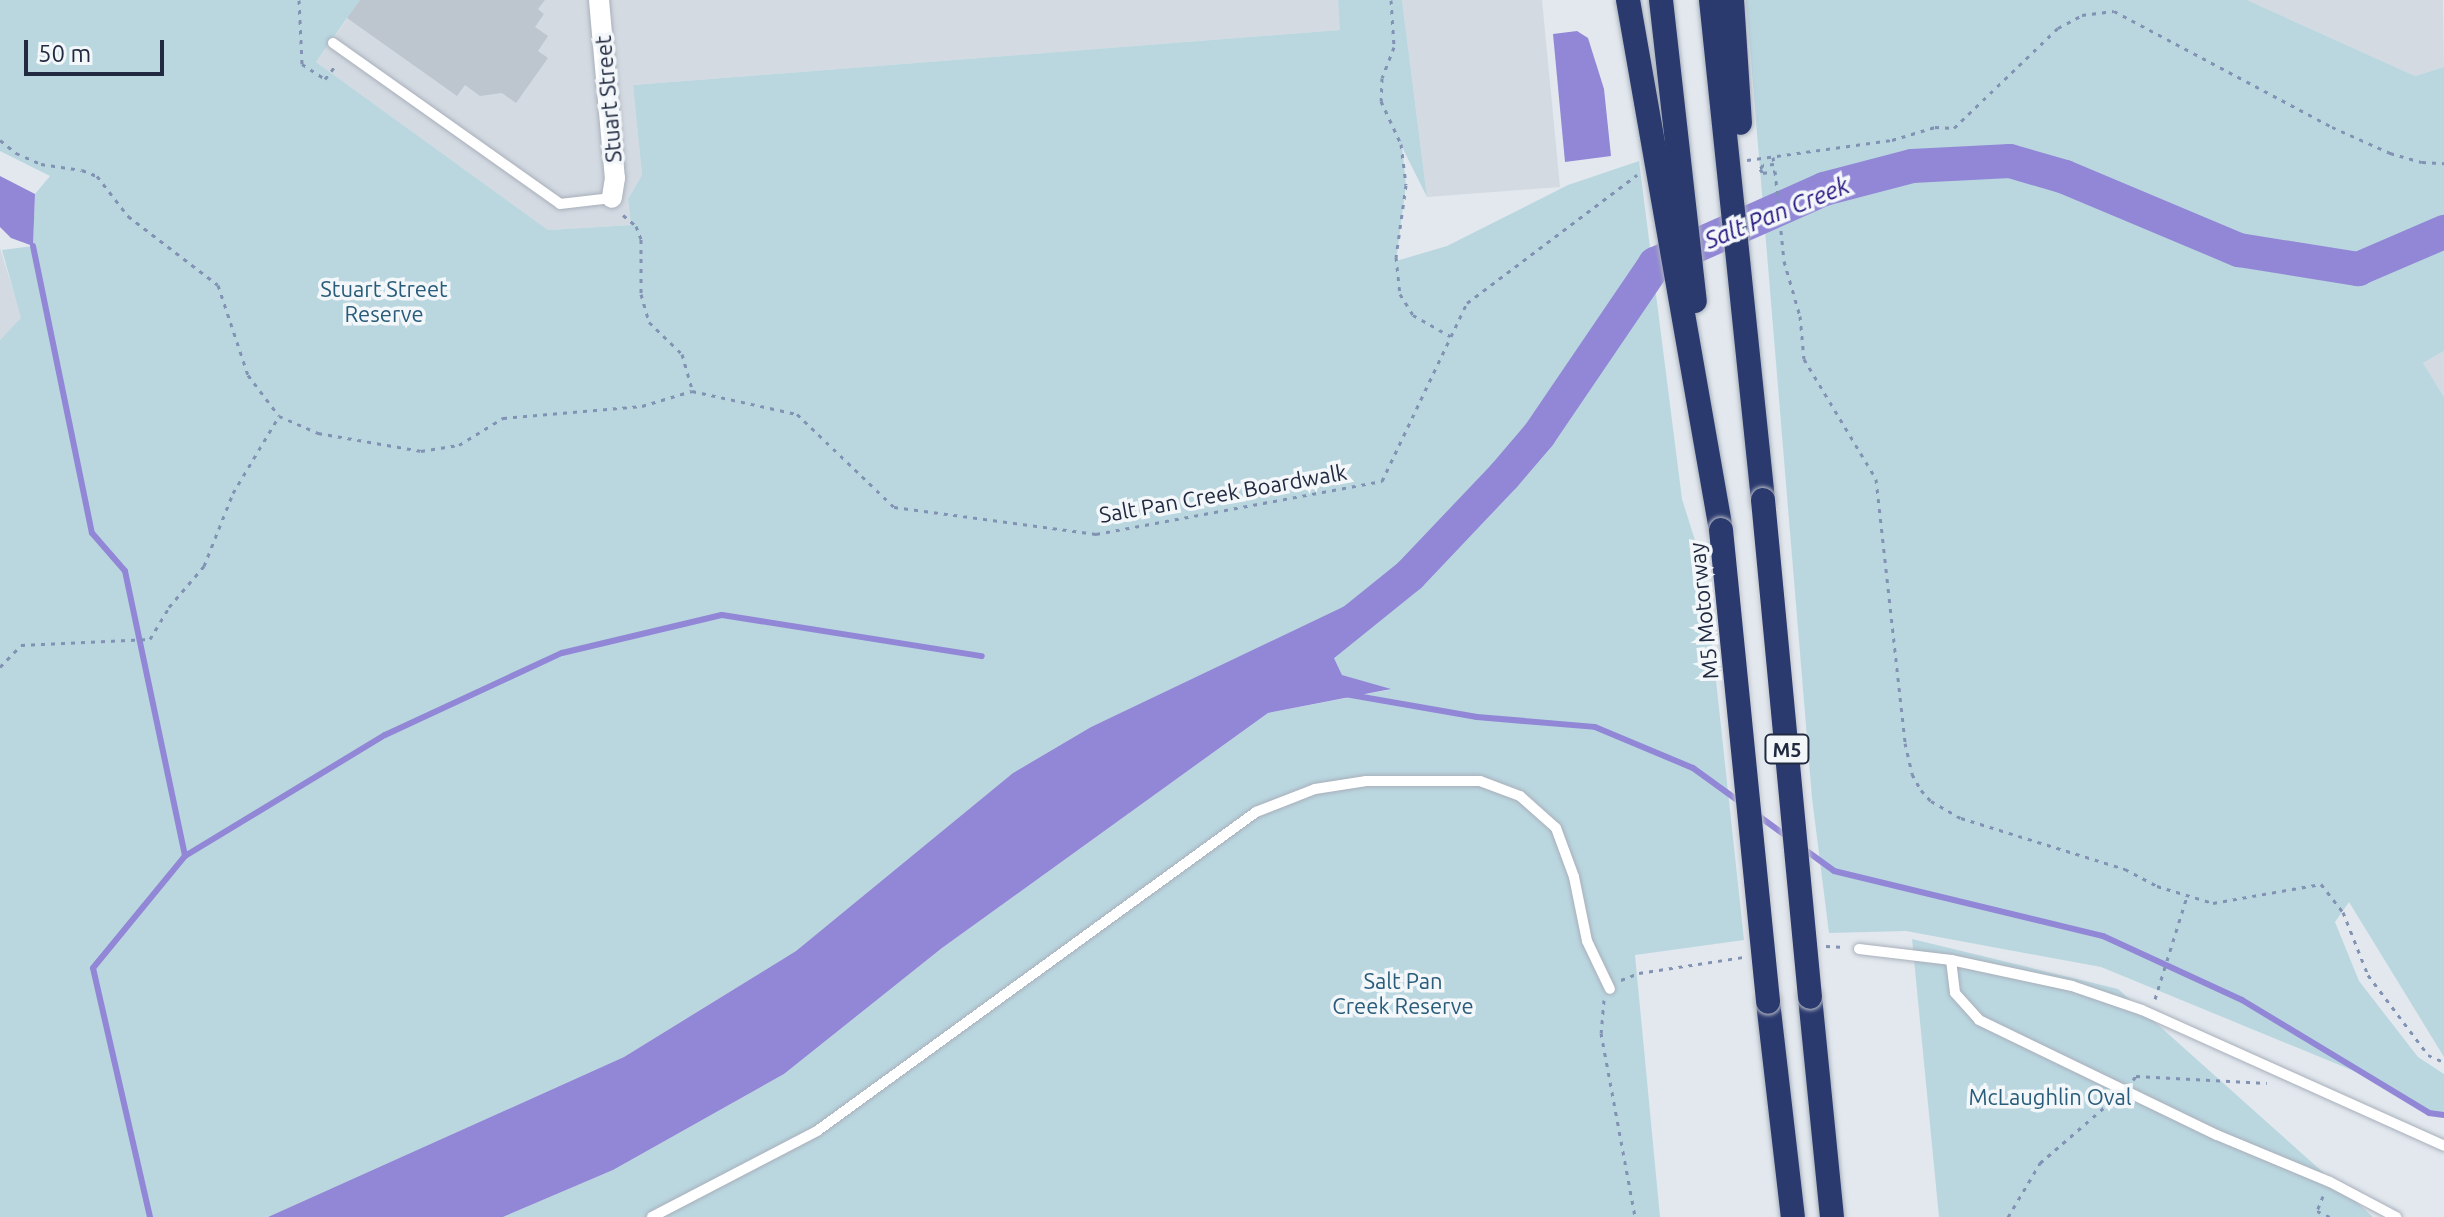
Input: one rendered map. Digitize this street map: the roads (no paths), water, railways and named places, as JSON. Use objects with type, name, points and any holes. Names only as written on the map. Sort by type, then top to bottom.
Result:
[{"type":"highway","points":[[1628,0],[1721,530]]},
{"type":"highway","name":"M5 Motorway","points":[[1661,0],[1721,530],[1768,1002],[1793,1217]]},
{"type":"highway","name":"M5","points":[[1711,0],[1725,51],[1763,500],[1832,1217]]},
{"type":"highway","name":"M5","points":[[1725,51],[1732,0]]},
{"type":"street","name":"Stuart Street","points":[[599,0],[615,178],[612,198]]},
{"type":"lane","points":[[333,43],[560,204],[612,198]]},
{"type":"lane","points":[[652,1217],[817,1131],[1256,812],[1315,789],[1366,781],[1480,781],[1520,796],[1556,828],[1574,877],[1587,941],[1610,989]]},
{"type":"lane","points":[[1859,949],[1951,960],[2072,986],[2142,1010],[2444,1146]]},
{"type":"lane","points":[[1951,960],[1955,993],[1979,1020],[2217,1135],[2330,1182],[2396,1217]]},
{"type":"waterway","name":"Salt Pan Creek","points":[[1291,671],[1410,575],[1504,476],[1539,435],[1655,264],[1824,189],[1912,166],[2010,161],[2065,177],[2239,250],[2358,269],[2444,232]]},
{"type":"waterway","points":[[33,246],[92,533],[125,571],[185,856]]},
{"type":"waterway","points":[[150,1217],[93,968],[185,856],[385,735],[562,653],[722,615],[982,656]]},
{"type":"waterway","points":[[1345,694],[1477,717],[1595,727],[1693,768],[1740,802]]},
{"type":"waterway","points":[[1756,814],[1789,838]]},
{"type":"waterway","points":[[1804,849],[1834,871],[2103,936],[2242,1000],[2429,1113],[2444,1115]]},
{"type":"park label","name":"Stuart Street Reserve","points":[[384,300]]},
{"type":"park label","name":"Salt Pan Creek Reserve","points":[[1403,992]]},
{"type":"park label","name":"McLaughlin Oval","points":[[2050,1097]]}]
